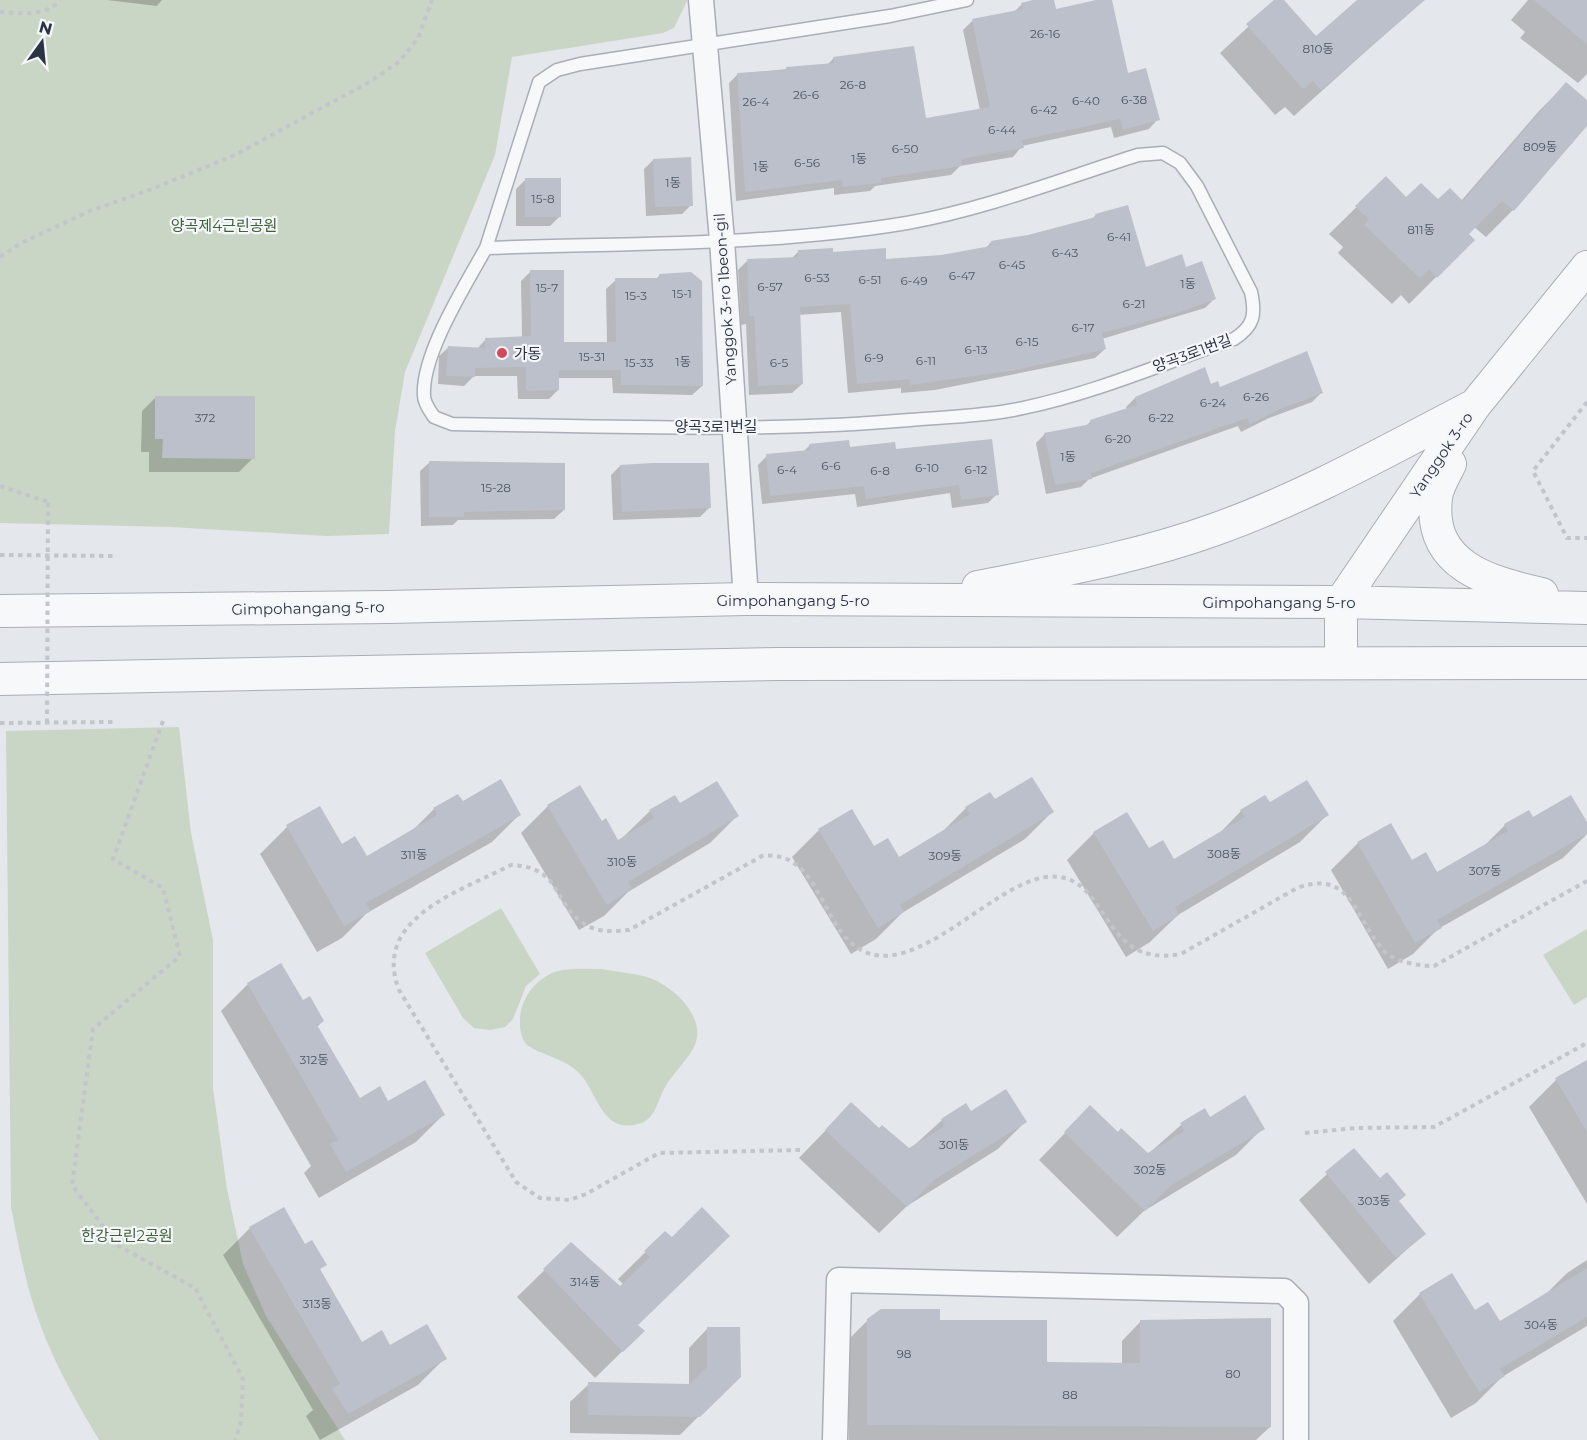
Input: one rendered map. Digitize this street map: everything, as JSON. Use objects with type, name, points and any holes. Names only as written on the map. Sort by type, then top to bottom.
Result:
[{"type":"street","name":"Yanggok 3-ro 1beon-gil","points":[[701,0],[722,240],[746,599]]},
{"type":"street","name":"Yanggok 3-ro","points":[[1341,602],[1475,405],[1585,271]]},
{"type":"street","points":[[909,600],[1130,557],[1216,530],[1273,507],[1475,405]]},
{"type":"street","points":[[1475,405],[1436,496],[1436,525],[1449,554],[1473,574],[1512,587],[1587,605]]},
{"type":"street","name":"Gimpohangang 5-ro","points":[[0,611],[388,607],[746,599],[1587,605]]},
{"type":"street","points":[[1341,602],[1341,663]]},
{"type":"street","points":[[0,679],[778,664],[1587,663]]},
{"type":"street","points":[[835,1440],[839,1280],[1284,1291],[1296,1303],[1296,1440]]},
{"type":"lane","name":"양곡3로1번길","points":[[486,248],[722,240],[851,231],[910,222],[962,210],[1138,155],[1163,153],[1180,163],[1197,186],[1251,292],[1255,309],[1247,330],[1234,339],[1065,398],[1020,409],[866,424],[733,427],[452,424],[434,417],[423,398],[426,375],[436,344],[457,299],[486,248],[539,82],[557,70],[580,64],[890,16],[967,0]]},
{"type":"path","points":[[0,12],[41,12],[54,7],[60,0]]},
{"type":"path","points":[[0,257],[21,243],[92,210],[147,191],[235,155],[371,81],[400,61],[418,38],[432,0]]},
{"type":"path","points":[[1587,402],[1533,471],[1567,538],[1587,538]]},
{"type":"path","points":[[0,486],[48,502],[47,723]]},
{"type":"path","points":[[0,555],[117,556]]},
{"type":"path","points":[[163,721],[113,859],[163,888],[180,956],[93,1029],[72,1185],[117,1245],[195,1288],[243,1379],[241,1422],[235,1440]]},
{"type":"path","points":[[0,723],[114,722]]},
{"type":"path","points":[[800,1150],[659,1153],[586,1194],[570,1200],[540,1198],[516,1182],[399,990],[392,972],[392,957],[397,940],[417,915],[511,865],[528,866],[545,874],[574,915],[588,926],[608,932],[629,930],[762,856],[779,854],[798,863],[848,939],[862,951],[881,956],[906,953],[1027,882],[1059,877],[1084,886],[1124,942],[1151,956],[1163,957],[1181,954],[1297,888],[1314,882],[1329,883],[1342,889],[1380,948],[1390,956],[1420,966],[1434,966],[1587,881]]},
{"type":"path","points":[[1305,1133],[1356,1128],[1434,1126],[1587,1043]]},
{"type":"green space","name":"양곡제4근린공원","points":[[0,0],[687,1],[674,28],[663,33],[512,57],[495,155],[405,372],[395,431],[389,534],[327,536],[171,527],[0,523]]},
{"type":"green space","name":"한강근린2공원","points":[[179,727],[191,833],[213,940],[213,1088],[227,1189],[243,1264],[266,1316],[345,1440],[99,1440],[52,1354],[35,1310],[23,1267],[11,1207],[6,731]]},
{"type":"green space","points":[[501,908],[540,974],[526,986],[513,1019],[505,1027],[490,1030],[474,1028],[463,1018],[425,953]]},
{"type":"green space","points":[[1587,929],[1587,997],[1574,1005],[1543,955]]},
{"type":"green space","points":[[602,969],[647,977],[668,987],[686,1005],[697,1026],[697,1038],[693,1049],[667,1084],[651,1117],[634,1125],[614,1122],[601,1108],[579,1073],[567,1064],[527,1045],[521,1033],[520,1014],[526,997],[537,983],[552,973],[564,970]]},
{"type":"building","points":[[1033,0],[1054,0],[1056,9],[1096,0],[1112,0],[1128,73],[1146,68],[1160,120],[1123,130],[1120,119],[1022,140],[1024,148],[961,159],[962,166],[881,178],[881,183],[843,187],[842,180],[745,192],[737,73],[786,70],[786,67],[834,63],[833,57],[914,46],[926,118],[990,107],[972,19],[1023,9],[1021,3]]},
{"type":"building","points":[[1274,0],[1284,0],[1316,36],[1357,0],[1425,0],[1321,90],[1313,81],[1303,89],[1246,24]]},
{"type":"building","points":[[1534,0],[1587,0],[1587,44]]},
{"type":"building","points":[[1566,82],[1587,100],[1587,126],[1514,211],[1502,201],[1469,234],[1475,240],[1437,278],[1429,269],[1420,278],[1364,225],[1369,219],[1355,206],[1386,176],[1406,197],[1421,183],[1438,199],[1450,188],[1463,201]]},
{"type":"building","points":[[691,157],[693,206],[655,207],[653,159]]},
{"type":"building","points":[[525,178],[561,178],[561,217],[525,217]]},
{"type":"building","points":[[1128,205],[1146,267],[1182,254],[1186,267],[1202,261],[1216,299],[1177,313],[1102,333],[1106,349],[1017,370],[910,385],[909,379],[857,384],[850,304],[800,307],[803,384],[758,386],[754,316],[749,316],[747,259],[798,257],[798,250],[833,248],[833,252],[886,248],[886,259],[941,255],[991,246],[991,241],[1028,235],[1096,217],[1095,214]]},
{"type":"building","points":[[530,270],[564,270],[564,342],[616,342],[615,278],[659,278],[659,274],[691,272],[702,281],[703,386],[621,385],[621,370],[559,370],[559,390],[526,391],[526,367],[475,368],[475,377],[446,376],[448,346],[485,348],[485,338],[531,336]]},
{"type":"building","points":[[1307,351],[1323,393],[1280,409],[1250,424],[1247,418],[1091,473],[1092,479],[1055,485],[1044,433],[1091,424],[1090,420],[1137,405],[1135,397],[1205,367],[1211,384],[1218,381],[1220,387]]},
{"type":"building","points":[[155,396],[255,396],[255,459],[162,458],[163,439],[155,439]]},
{"type":"building","points":[[992,439],[999,495],[961,500],[959,485],[866,499],[864,486],[770,496],[766,454],[810,450],[809,444],[849,440],[850,447],[895,442],[896,449]]},
{"type":"building","points":[[429,461],[565,463],[565,510],[464,512],[464,517],[429,517]]},
{"type":"building","points":[[709,463],[711,508],[622,512],[620,465]]},
{"type":"building","points":[[1032,777],[1054,812],[900,905],[904,912],[878,928],[818,829],[852,809],[874,846],[888,838],[899,857],[970,814],[965,807],[990,792],[995,799]]},
{"type":"building","points":[[501,779],[521,815],[366,903],[371,911],[344,926],[286,825],[320,806],[342,844],[355,836],[367,856],[437,815],[433,808],[458,794],[463,801]]},
{"type":"building","points":[[1307,780],[1329,815],[1175,907],[1179,915],[1153,931],[1093,832],[1127,812],[1149,848],[1163,840],[1174,859],[1245,817],[1240,810],[1265,795],[1270,802]]},
{"type":"building","points":[[717,781],[739,816],[628,882],[632,889],[607,905],[547,805],[580,785],[602,821],[606,818],[618,840],[654,818],[649,810],[675,795],[680,803]]},
{"type":"building","points":[[1571,795],[1587,822],[1587,834],[1437,920],[1442,928],[1415,943],[1357,842],[1391,823],[1412,860],[1426,852],[1437,872],[1508,831],[1504,824],[1529,810],[1533,817]]},
{"type":"building","points":[[281,963],[303,1000],[310,996],[324,1021],[317,1025],[360,1098],[380,1086],[388,1101],[425,1080],[445,1115],[346,1172],[330,1144],[338,1140],[247,983]]},
{"type":"building","points":[[1587,1060],[1587,1132],[1555,1078]]},
{"type":"building","points":[[1006,1089],[1027,1122],[934,1180],[907,1207],[825,1130],[851,1102],[879,1128],[882,1125],[909,1148],[945,1126],[941,1119],[966,1103],[971,1111]]},
{"type":"building","points":[[1245,1095],[1265,1129],[1172,1185],[1145,1211],[1064,1132],[1090,1105],[1118,1132],[1121,1128],[1148,1153],[1184,1131],[1180,1123],[1205,1108],[1210,1117]]},
{"type":"building","points":[[1354,1148],[1380,1178],[1387,1172],[1406,1195],[1399,1201],[1426,1234],[1396,1258],[1325,1172]]},
{"type":"building","points":[[284,1207],[305,1244],[312,1240],[327,1265],[320,1269],[362,1342],[382,1330],[390,1345],[427,1324],[447,1359],[348,1414],[332,1388],[340,1384],[249,1227]]},
{"type":"building","points":[[702,1207],[730,1236],[638,1325],[645,1331],[623,1352],[543,1269],[571,1242],[620,1286],[650,1257],[644,1251],[665,1231],[672,1237]]},
{"type":"building","points":[[1587,1268],[1587,1317],[1500,1369],[1505,1376],[1479,1392],[1419,1293],[1452,1273],[1475,1310],[1488,1302],[1500,1321]]},
{"type":"building","points":[[881,1309],[940,1309],[940,1320],[1047,1320],[1047,1362],[1140,1363],[1140,1320],[1271,1318],[1271,1427],[867,1425],[867,1319]]},
{"type":"building","points":[[707,1327],[740,1327],[741,1377],[700,1417],[588,1415],[588,1382],[690,1384],[707,1367]]},
{"type":"place","name":"가동","points":[[502,353]]}]
